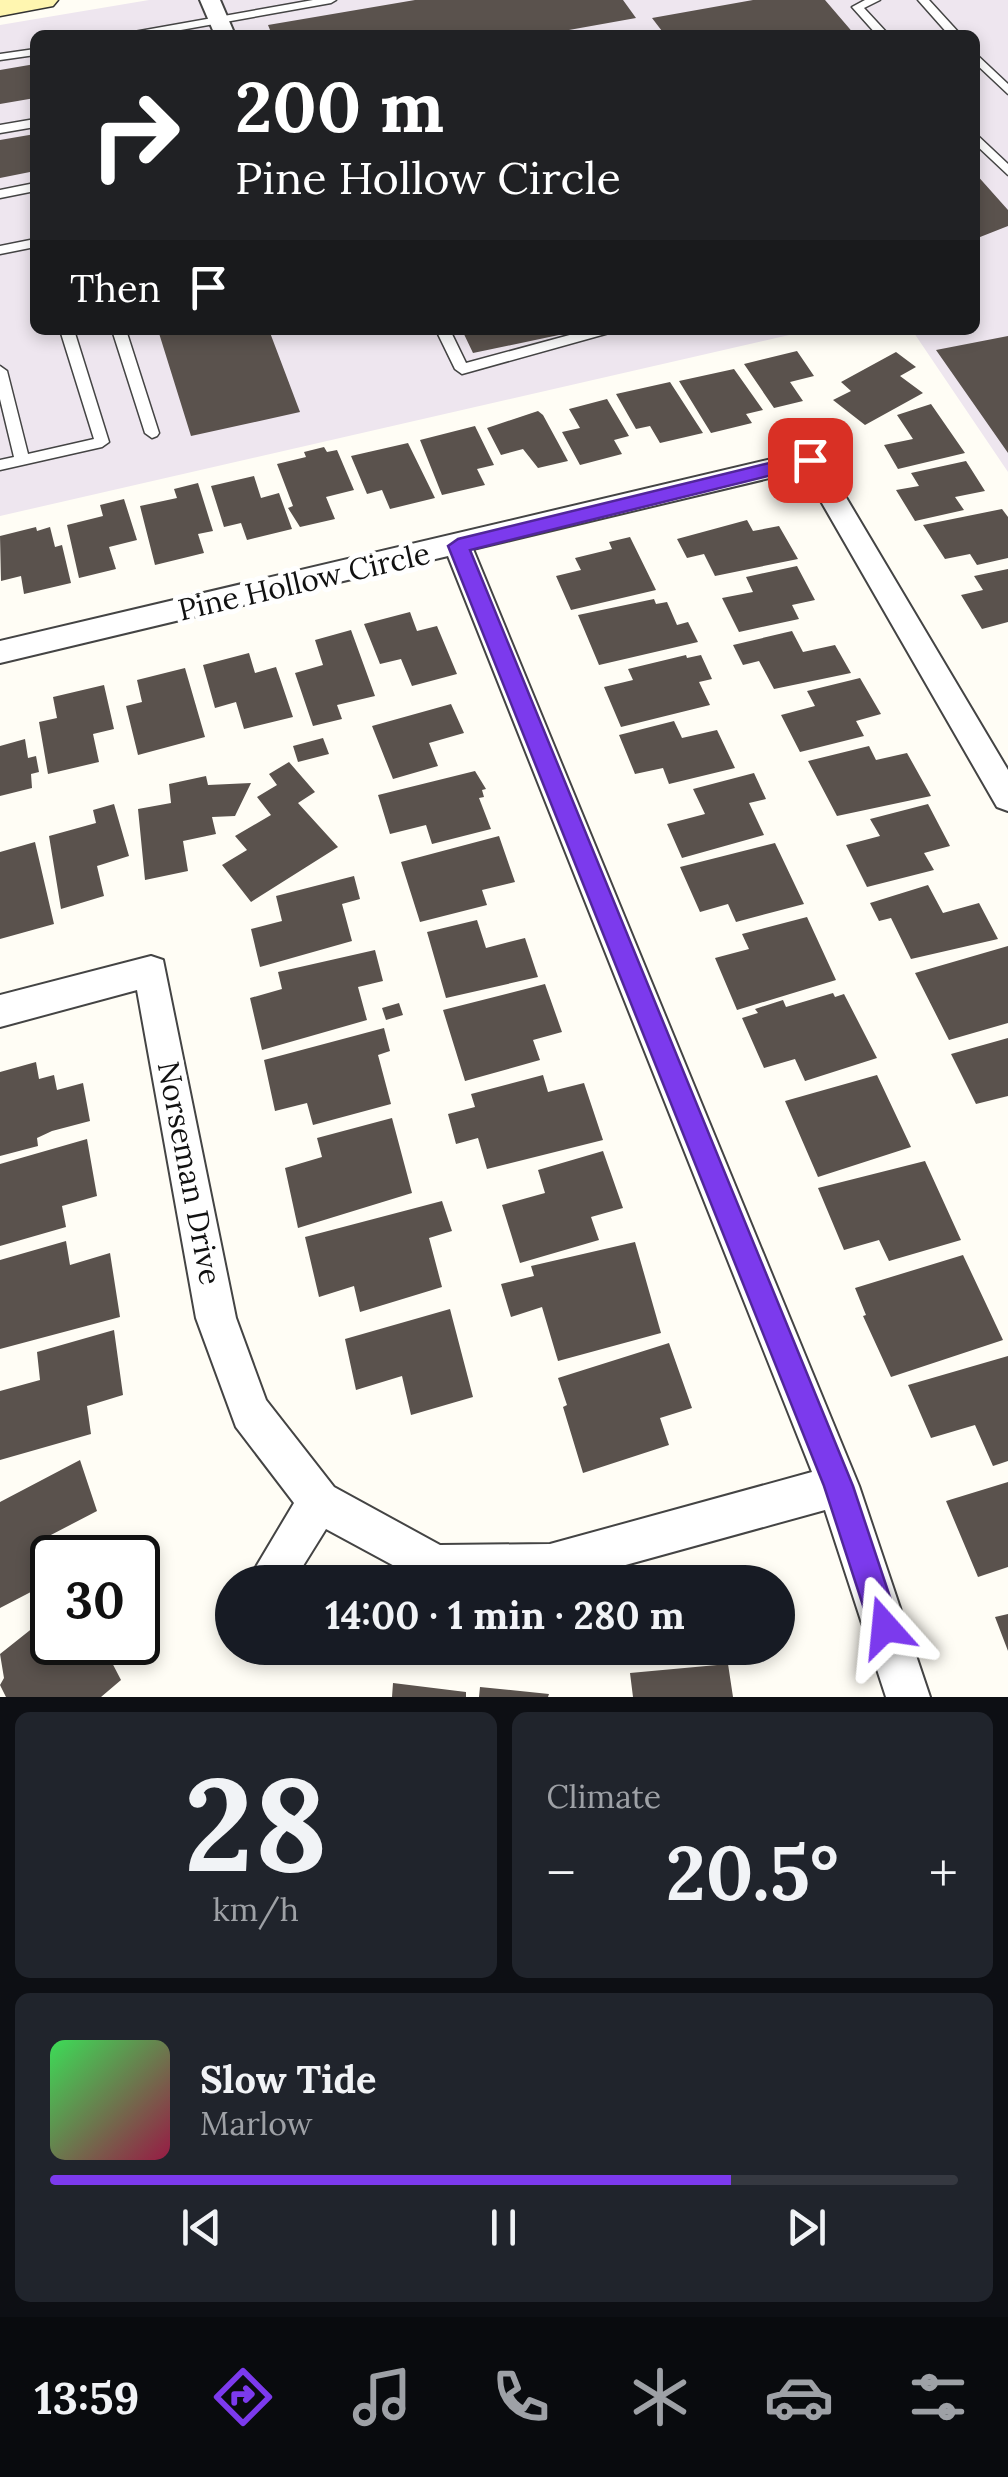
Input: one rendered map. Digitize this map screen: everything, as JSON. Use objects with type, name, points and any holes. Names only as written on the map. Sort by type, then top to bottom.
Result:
[{"type":"street","points":[[0,7],[42,0]]},
{"type":"street","name":"Pine Hollow Circle","points":[[0,652],[810,460],[1008,798]]},
{"type":"street","points":[[458,546],[838,1486],[908,1697]]},
{"type":"street","name":"Norseman Drive","points":[[0,1011],[151,970],[216,1318],[250,1413],[319,1502],[436,1566],[550,1564],[838,1486]]},
{"type":"street","points":[[279,1565],[319,1502]]},
{"type":"lane","points":[[158,30],[331,0]]},
{"type":"lane","points":[[875,0],[857,7],[878,30]]},
{"type":"lane","points":[[923,0],[951,30]]},
{"type":"lane","points":[[0,57],[30,53]]},
{"type":"lane","points":[[980,61],[1008,91]]},
{"type":"lane","points":[[0,129],[30,124]]},
{"type":"lane","points":[[980,142],[1008,171]]},
{"type":"lane","points":[[0,194],[30,188]]},
{"type":"lane","points":[[0,250],[30,244]]},
{"type":"lane","points":[[0,466],[102,442],[69,335]]},
{"type":"lane","points":[[122,335],[152,433]]},
{"type":"lane","points":[[446,335],[462,368],[585,335]]},
{"type":"lane","points":[[0,371],[22,460]]},
{"type":"shaded area","points":[[149,0],[1008,0],[1008,472],[915,335],[980,335],[980,30],[30,30],[30,335],[789,335],[0,516],[0,25]]},
{"type":"building","points":[[415,0],[623,0],[636,18],[569,30],[270,30],[268,25]]},
{"type":"building","points":[[753,0],[825,0],[851,30],[661,30],[652,18]]},
{"type":"building","points":[[30,65],[30,99],[0,104],[0,70]]},
{"type":"building","points":[[30,135],[30,172],[0,178],[0,140]]},
{"type":"building","points":[[980,179],[1008,210],[1008,226],[980,237]]},
{"type":"building","points":[[160,335],[271,335],[300,412],[191,436]]},
{"type":"building","points":[[464,335],[559,335],[473,353]]},
{"type":"building","points":[[1008,336],[1008,453],[936,350]]},
{"type":"building","points":[[797,351],[814,376],[790,382],[803,401],[774,408],[744,364]]},
{"type":"building","points":[[896,352],[916,367],[900,376],[923,393],[865,425],[833,400],[851,391],[841,382]]},
{"type":"building","points":[[734,369],[763,410],[746,414],[752,423],[711,433],[679,381]]},
{"type":"building","points":[[670,382],[703,433],[660,443],[650,426],[636,429],[616,394]]},
{"type":"building","points":[[607,399],[629,436],[614,440],[622,454],[580,465],[562,432],[580,428],[569,409]]},
{"type":"building","points":[[931,404],[965,453],[898,469],[884,445],[913,439],[897,415]]},
{"type":"building","points":[[538,411],[568,461],[538,468],[523,449],[501,455],[487,428]]},
{"type":"building","points":[[475,426],[494,465],[477,469],[485,485],[442,495],[420,440]]},
{"type":"building","points":[[408,443],[435,498],[390,509],[382,490],[367,494],[351,456]]},
{"type":"building","points":[[324,447],[327,452],[337,450],[354,490],[326,497],[335,519],[300,527],[288,508],[293,506],[277,464],[306,457],[304,452]]},
{"type":"building","points":[[966,461],[985,491],[955,497],[964,510],[915,521],[896,490],[919,486],[911,473]]},
{"type":"building","points":[[254,476],[261,498],[279,493],[292,529],[247,540],[241,523],[224,527],[211,486]]},
{"type":"building","points":[[198,483],[213,531],[198,534],[204,553],[155,565],[140,506],[177,498],[174,489]]},
{"type":"building","points":[[124,499],[137,540],[109,547],[116,569],[79,578],[67,525],[103,516],[100,505]]},
{"type":"building","points":[[1002,509],[1008,517],[1008,558],[977,565],[970,554],[945,559],[923,525]]},
{"type":"building","points":[[747,520],[753,531],[779,526],[798,559],[715,576],[704,554],[687,558],[677,539]]},
{"type":"building","points":[[36,527],[37,531],[50,527],[55,547],[62,545],[71,583],[24,594],[21,576],[1,581],[0,536]]},
{"type":"building","points":[[630,537],[656,590],[571,610],[556,576],[581,570],[575,558],[612,549],[609,542]]},
{"type":"building","points":[[797,566],[815,600],[792,605],[799,619],[739,632],[722,598],[753,592],[746,577]]},
{"type":"building","points":[[1008,569],[1008,622],[982,629],[961,595],[983,590],[974,576]]},
{"type":"building","points":[[654,599],[656,604],[667,602],[677,625],[688,622],[698,642],[599,665],[578,615]]},
{"type":"building","points":[[410,612],[417,631],[437,626],[457,674],[412,686],[401,659],[380,664],[364,624]]},
{"type":"building","points":[[351,630],[375,696],[337,705],[342,719],[313,726],[295,673],[323,665],[315,640]]},
{"type":"building","points":[[792,631],[803,652],[835,645],[851,673],[774,689],[759,661],[743,665],[733,645]]},
{"type":"building","points":[[249,653],[255,673],[276,667],[293,717],[244,729],[236,702],[215,708],[203,665]]},
{"type":"building","points":[[701,655],[712,679],[699,682],[710,705],[621,727],[604,687],[633,680],[628,669]]},
{"type":"building","points":[[185,668],[205,737],[138,755],[126,706],[142,702],[137,680]]},
{"type":"building","points":[[860,678],[881,714],[856,721],[864,736],[800,752],[781,715],[815,706],[807,691]]},
{"type":"building","points":[[104,685],[114,729],[93,734],[99,762],[48,774],[39,722],[57,718],[53,697]]},
{"type":"building","points":[[451,704],[464,733],[429,743],[438,766],[393,779],[372,726]]},
{"type":"building","points":[[674,721],[682,738],[717,730],[735,768],[669,784],[663,768],[635,774],[619,735]]},
{"type":"building","points":[[323,738],[329,754],[298,762],[293,746]]},
{"type":"building","points":[[25,739],[28,758],[36,756],[39,772],[31,774],[32,788],[0,796],[0,746]]},
{"type":"building","points":[[869,746],[876,760],[907,753],[931,796],[837,816],[808,761]]},
{"type":"building","points":[[289,762],[315,792],[298,803],[338,847],[251,902],[222,865],[247,850],[235,836],[271,815],[257,797],[277,785],[269,774]]},
{"type":"building","points":[[475,771],[486,789],[482,790],[484,797],[479,798],[491,829],[432,844],[426,825],[390,834],[378,795]]},
{"type":"building","points":[[754,773],[766,799],[749,803],[764,835],[682,858],[667,824],[705,814],[693,789]]},
{"type":"building","points":[[206,776],[208,785],[251,783],[235,816],[212,817],[216,834],[183,841],[188,871],[145,880],[138,809],[171,803],[169,784]]},
{"type":"building","points":[[114,804],[129,856],[97,866],[104,896],[61,909],[49,836],[96,823],[93,810]]},
{"type":"building","points":[[928,804],[950,846],[924,853],[934,870],[867,887],[846,845],[880,836],[870,819]]},
{"type":"building","points":[[499,836],[515,882],[482,890],[487,905],[420,922],[401,862]]},
{"type":"building","points":[[35,842],[54,924],[0,939],[0,852]]},
{"type":"building","points":[[775,843],[804,904],[736,922],[728,904],[700,912],[680,867]]},
{"type":"building","points":[[354,876],[360,899],[342,904],[352,941],[260,967],[251,929],[282,921],[276,896]]},
{"type":"building","points":[[928,885],[943,913],[979,903],[998,939],[911,959],[891,918],[879,921],[870,903]]},
{"type":"building","points":[[807,917],[836,980],[737,1010],[715,958],[749,949],[742,934]]},
{"type":"building","points":[[477,920],[486,948],[525,938],[538,977],[446,998],[427,932]]},
{"type":"building","points":[[1008,946],[1008,1023],[949,1040],[915,973]]},
{"type":"building","points":[[375,950],[383,981],[358,987],[367,1020],[262,1050],[250,998],[282,989],[278,972]]},
{"type":"building","points":[[545,984],[562,1032],[533,1040],[540,1060],[465,1081],[443,1010]]},
{"type":"building","points":[[833,993],[835,997],[844,994],[877,1058],[805,1081],[795,1059],[764,1068],[742,1018],[758,1013],[755,1009],[783,1000],[786,1007]]},
{"type":"building","points":[[399,1003],[403,1015],[386,1020],[382,1008]]},
{"type":"building","points":[[384,1028],[390,1051],[378,1055],[391,1104],[313,1125],[307,1103],[275,1111],[264,1060]]},
{"type":"building","points":[[1008,1038],[1008,1096],[976,1104],[951,1054]]},
{"type":"building","points":[[36,1062],[39,1079],[54,1075],[57,1090],[83,1083],[90,1121],[37,1138],[38,1146],[0,1156],[0,1072]]},
{"type":"building","points":[[543,1075],[548,1092],[584,1083],[603,1140],[487,1169],[478,1138],[456,1144],[448,1114],[475,1107],[471,1094]]},
{"type":"building","points":[[877,1075],[911,1147],[818,1177],[785,1101]]},
{"type":"building","points":[[392,1118],[412,1193],[298,1228],[285,1168],[322,1157],[317,1138]]},
{"type":"building","points":[[87,1139],[97,1196],[62,1206],[66,1227],[0,1246],[0,1164]]},
{"type":"building","points":[[603,1151],[623,1208],[591,1217],[599,1240],[520,1263],[502,1205],[545,1193],[538,1170]]},
{"type":"building","points":[[925,1161],[961,1240],[889,1261],[879,1240],[844,1250],[818,1188]]},
{"type":"building","points":[[442,1201],[452,1231],[429,1238],[442,1287],[360,1312],[354,1286],[319,1297],[305,1237]]},
{"type":"building","points":[[66,1241],[70,1265],[110,1253],[120,1317],[0,1349],[0,1260]]},
{"type":"building","points":[[635,1242],[661,1333],[558,1361],[542,1307],[511,1317],[501,1284],[534,1276],[531,1266]]},
{"type":"building","points":[[963,1255],[1003,1340],[891,1377],[863,1316],[866,1315],[855,1288]]},
{"type":"building","points":[[450,1309],[473,1397],[411,1415],[402,1376],[356,1390],[345,1339]]},
{"type":"building","points":[[114,1330],[123,1395],[87,1406],[91,1434],[0,1460],[0,1391],[40,1380],[37,1352]]},
{"type":"building","points":[[669,1343],[692,1408],[660,1418],[669,1445],[583,1473],[558,1378]]},
{"type":"building","points":[[1008,1356],[1008,1461],[993,1466],[975,1425],[931,1438],[908,1385]]},
{"type":"building","points":[[80,1460],[97,1511],[51,1535],[30,1535],[30,1592],[0,1608],[0,1502]]},
{"type":"building","points":[[1008,1482],[1008,1567],[978,1577],[946,1501]]},
{"type":"building","points":[[1008,1614],[1008,1651],[995,1617]]},
{"type":"building","points":[[30,1630],[30,1665],[113,1665],[121,1680],[101,1697],[6,1697],[0,1685],[4,1678],[0,1654]]},
{"type":"building","points":[[728,1665],[733,1697],[633,1697],[630,1673]]},
{"type":"building","points":[[393,1683],[466,1692],[466,1697],[392,1697]]},
{"type":"building","points":[[480,1687],[549,1694],[479,1697]]},
{"type":"route","points":[[810,460],[458,546],[838,1486],[885,1627]]}]
